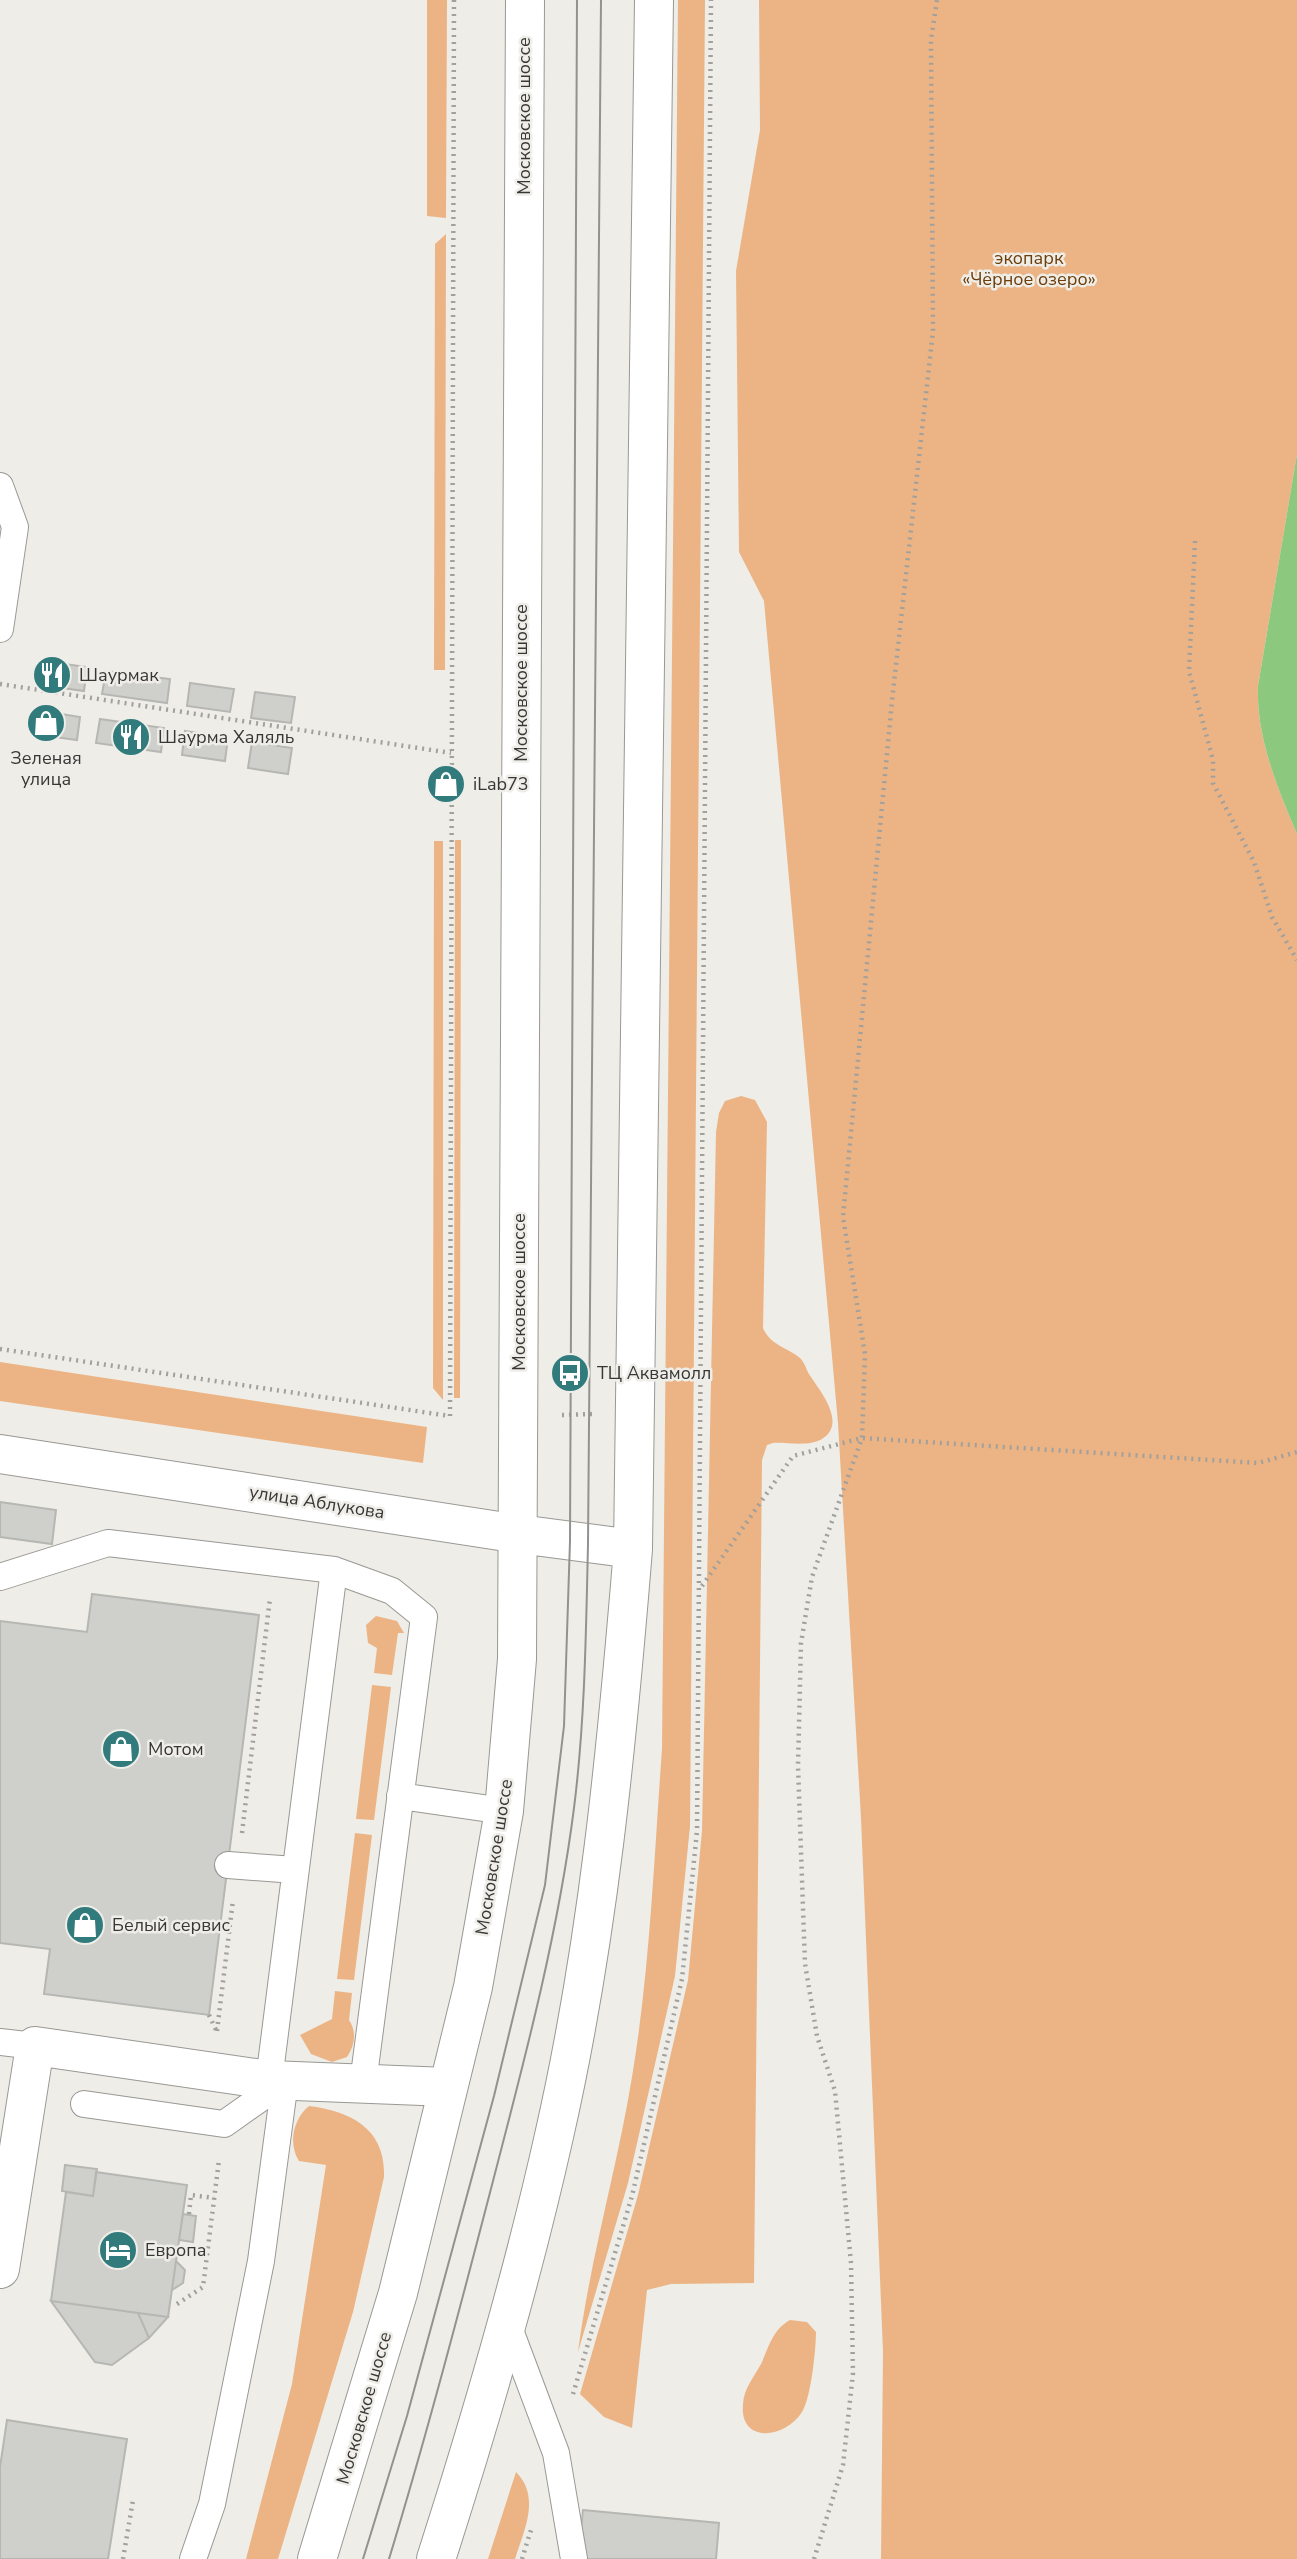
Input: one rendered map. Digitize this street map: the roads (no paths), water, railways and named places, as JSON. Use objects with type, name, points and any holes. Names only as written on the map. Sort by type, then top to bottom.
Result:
[{"type":"main road","name":"Московское шоссе","points":[[317,2559],[398,2293],[473,1987],[504,1811],[517,1659],[525,0]]},
{"type":"main road","points":[[436,2559],[508,2325],[555,2134],[591,1941],[618,1746],[633,1549],[654,0]]},
{"type":"main road","name":"улица Аблукова","points":[[0,1454],[633,1549]]},
{"type":"main road","points":[[0,2269],[17,2044],[277,2080],[448,2087]]},
{"type":"lane","points":[[0,486],[8,525],[0,629]]},
{"type":"lane","points":[[0,1577],[108,1543],[334,1570],[392,1591],[424,1617],[363,2083]]},
{"type":"lane","points":[[193,2559],[212,2504],[261,2261],[295,1870],[334,1570]]},
{"type":"lane","points":[[400,1796],[504,1811]]},
{"type":"lane","points":[[228,1865],[295,1870]]},
{"type":"lane","points":[[84,2104],[224,2124],[277,2080]]},
{"type":"lane","points":[[508,2325],[556,2453],[574,2559]]},
{"type":"tram line","points":[[363,2559],[407,2416],[494,2096],[545,1885],[564,1726],[570,1541],[577,0]]},
{"type":"tram line","points":[[389,2559],[456,2323],[540,1996],[567,1855],[581,1742],[588,1544],[601,0]]},
{"type":"place","name":"Шаурмак","points":[[52,675]]},
{"type":"place","name":"Зеленая улица","points":[[46,723]]},
{"type":"place","name":"Шаурма Халяль","points":[[131,737]]},
{"type":"place","name":"iLab73","points":[[446,784]]},
{"type":"place","name":"ТЦ Аквамолл","points":[[570,1373]]},
{"type":"place","name":"Мотом","points":[[121,1749]]},
{"type":"place","name":"Белый сервис","points":[[85,1925]]},
{"type":"place","name":"Европа","points":[[118,2250]]},
{"type":"park label","name":"экопарк «Чёрное озеро»","points":[[1029,268]]}]
